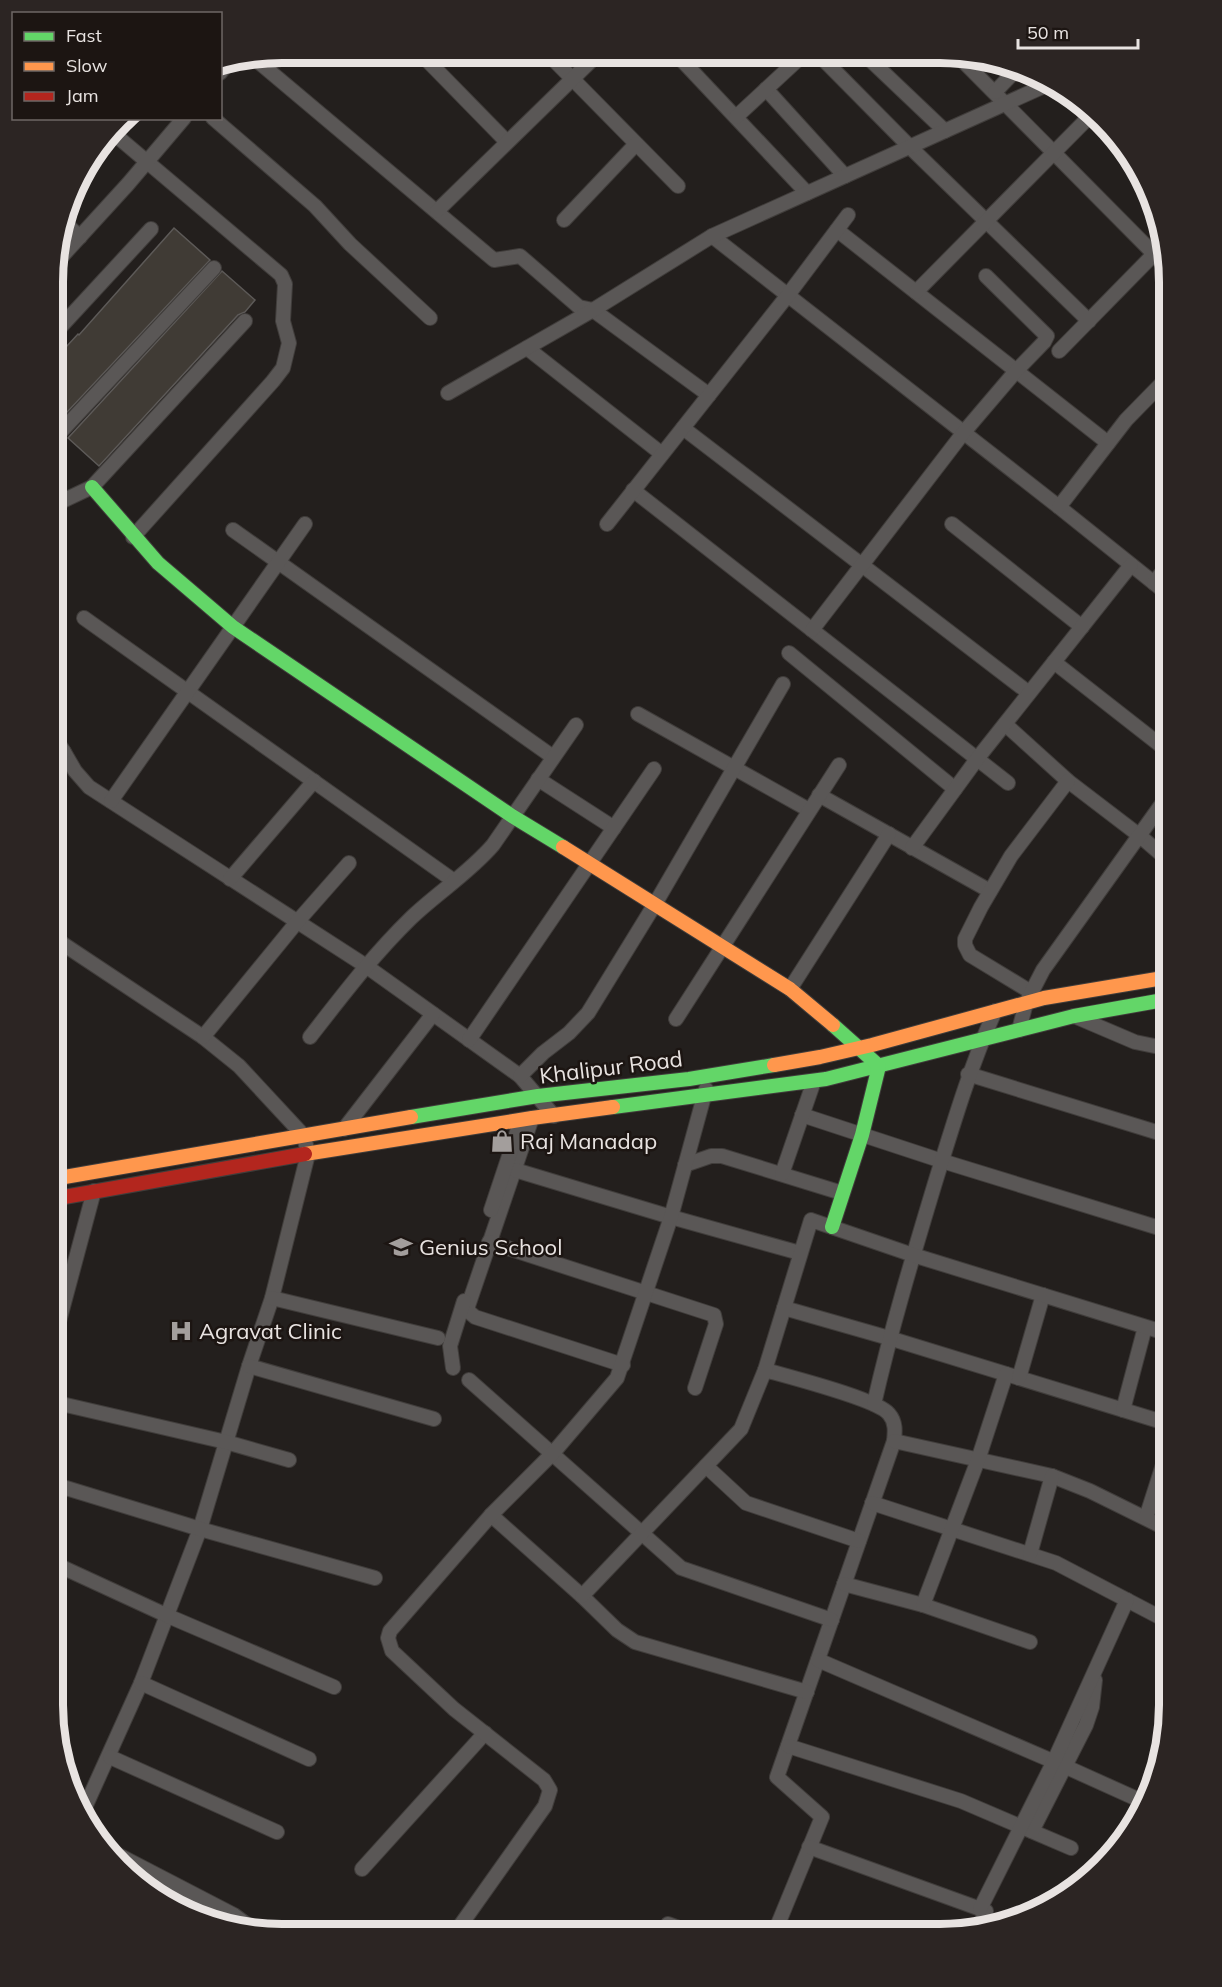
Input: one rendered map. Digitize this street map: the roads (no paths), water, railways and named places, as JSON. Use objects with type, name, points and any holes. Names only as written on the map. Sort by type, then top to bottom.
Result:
[{"type":"street","points":[[430,63],[507,142]]},
{"type":"street","points":[[557,63],[678,186]]},
{"type":"street","points":[[437,211],[589,63]]},
{"type":"street","points":[[685,63],[807,193]]},
{"type":"street","points":[[736,117],[794,63]]},
{"type":"street","points":[[827,63],[1089,321]]},
{"type":"street","points":[[873,63],[945,131]]},
{"type":"street","points":[[262,64],[494,260],[520,256],[579,307],[593,310],[709,395]]},
{"type":"street","points":[[967,65],[1054,152],[1156,248]]},
{"type":"street","points":[[995,92],[1011,75]]},
{"type":"street","points":[[448,393],[593,310],[712,236],[1040,88]]},
{"type":"street","points":[[766,90],[844,177]]},
{"type":"street","points":[[916,292],[1087,119]]},
{"type":"street","points":[[65,253],[182,120]]},
{"type":"street","points":[[215,120],[315,206],[350,243],[430,318]]},
{"type":"street","points":[[118,137],[281,275],[285,284],[283,321],[289,343],[283,368],[273,381],[134,537]]},
{"type":"street","points":[[564,220],[636,144]]},
{"type":"street","points":[[607,524],[788,296],[848,215]]},
{"type":"street","points":[[70,227],[80,237]]},
{"type":"street","points":[[63,324],[151,229]]},
{"type":"street","points":[[837,230],[1108,443]]},
{"type":"street","points":[[712,236],[1159,587]]},
{"type":"street","points":[[1059,351],[1157,251]]},
{"type":"street","points":[[63,429],[214,268]]},
{"type":"street","points":[[812,630],[964,432],[1047,336],[986,276]]},
{"type":"street","points":[[63,501],[92,487],[245,321]]},
{"type":"street","points":[[528,348],[662,454]]},
{"type":"street","points":[[1059,507],[1126,420],[1159,386]]},
{"type":"street","points":[[683,428],[1029,693]]},
{"type":"street","points":[[92,487],[158,564],[233,627],[512,816],[723,945],[790,989],[861,1048],[879,1066],[862,1135],[832,1227]]},
{"type":"street","points":[[633,490],[1008,783]]},
{"type":"street","points":[[111,801],[305,524]]},
{"type":"street","points":[[952,524],[1082,627]]},
{"type":"street","points":[[233,530],[553,757]]},
{"type":"street","points":[[912,848],[977,759],[1131,565]]},
{"type":"street","points":[[1154,583],[1159,576]]},
{"type":"street","points":[[84,618],[454,881]]},
{"type":"street","points":[[789,653],[955,789]]},
{"type":"street","points":[[1054,662],[1159,744]]},
{"type":"street","points":[[520,1076],[588,1013],[655,904],[783,684]]},
{"type":"street","points":[[638,714],[809,810]]},
{"type":"street","points":[[1005,724],[1068,781],[1159,852]]},
{"type":"street","points":[[310,1037],[366,966],[411,918],[486,853],[576,725]]},
{"type":"street","points":[[63,759],[89,788],[366,966],[520,1076],[554,1116]]},
{"type":"street","points":[[676,1019],[839,765]]},
{"type":"street","points":[[469,1040],[654,769]]},
{"type":"street","points":[[538,780],[614,828]]},
{"type":"street","points":[[230,879],[314,781]]},
{"type":"street","points":[[1028,998],[967,950],[965,939],[1011,856],[1068,781]]},
{"type":"street","points":[[819,795],[990,891]]},
{"type":"street","points":[[1019,1030],[1028,998],[1043,970],[1159,808]]},
{"type":"street","points":[[790,989],[889,834]]},
{"type":"street","points":[[203,1037],[297,922],[350,863]]},
{"type":"street","points":[[63,944],[203,1037],[239,1066],[304,1136],[308,1154],[272,1298],[249,1366],[201,1529],[141,1683],[110,1757],[87,1804]]},
{"type":"street","name":"Khalipur Road","points":[[63,1177],[538,1096],[709,1075],[820,1057],[994,1011],[1028,998],[1044,998],[1159,979]]},
{"type":"street","name":"Khalipur Road","points":[[63,1197],[526,1119],[814,1081],[1074,1016],[1159,1001]]},
{"type":"street","points":[[874,1404],[889,1338],[968,1074],[994,1011]]},
{"type":"street","points":[[344,1129],[433,1014]]},
{"type":"street","points":[[1074,1016],[1135,1042],[1159,1047]]},
{"type":"street","points":[[968,1074],[1159,1133]]},
{"type":"street","points":[[461,1924],[545,1806],[550,1790],[544,1780],[454,1709],[392,1651],[388,1638],[390,1631],[491,1515],[553,1453],[617,1378],[670,1217],[709,1075]]},
{"type":"street","points":[[782,1174],[814,1081]]},
{"type":"street","points":[[802,1115],[1159,1228]]},
{"type":"street","points":[[526,1119],[515,1170],[489,1242],[468,1311],[471,1315],[622,1365]]},
{"type":"street","points":[[453,1368],[450,1346],[526,1119]]},
{"type":"street","points":[[685,1165],[711,1156],[722,1156],[842,1193]]},
{"type":"street","points":[[515,1170],[670,1217],[801,1253]]},
{"type":"street","points":[[63,1307],[94,1191]]},
{"type":"street","points":[[582,1596],[741,1429],[765,1370],[811,1220],[913,1255],[1159,1331]]},
{"type":"street","points":[[489,1242],[714,1314],[716,1324],[695,1388]]},
{"type":"street","points":[[923,1605],[1043,1295]]},
{"type":"street","points":[[272,1298],[438,1338]]},
{"type":"street","points":[[784,1308],[1159,1421]]},
{"type":"street","points":[[1123,1410],[1145,1327]]},
{"type":"street","points":[[249,1366],[434,1419]]},
{"type":"street","points":[[765,1370],[874,1404],[891,1416],[895,1430],[894,1441],[860,1541],[777,1777],[822,1817],[778,1924]]},
{"type":"street","points":[[468,1380],[643,1532],[681,1568],[832,1620]]},
{"type":"street","points":[[63,1404],[226,1442],[289,1460]]},
{"type":"street","points":[[894,1441],[1052,1476],[1090,1491],[1159,1525]]},
{"type":"street","points":[[706,1466],[747,1503],[860,1541]]},
{"type":"street","points":[[1030,1554],[1052,1476]]},
{"type":"street","points":[[1146,1518],[1159,1477]]},
{"type":"street","points":[[63,1487],[375,1578]]},
{"type":"street","points":[[872,1503],[1056,1563],[1159,1617]]},
{"type":"street","points":[[491,1515],[617,1630],[635,1642],[807,1692]]},
{"type":"street","points":[[63,1568],[168,1616],[334,1687]]},
{"type":"street","points":[[844,1584],[923,1605],[1030,1642]]},
{"type":"street","points":[[980,1909],[1027,1829],[1059,1763],[1086,1725],[1092,1707],[1099,1664],[1128,1600]]},
{"type":"street","points":[[818,1660],[1137,1799]]},
{"type":"street","points":[[141,1683],[309,1759]]},
{"type":"street","points":[[362,1869],[484,1733]]},
{"type":"street","points":[[788,1746],[961,1801],[1071,1848]]},
{"type":"street","points":[[110,1757],[277,1832]]},
{"type":"street","points":[[809,1847],[987,1911],[982,1920]]},
{"type":"street","points":[[126,1859],[241,1920]]},
{"type":"place","name":"Raj Manadap","points":[[502,1141]]},
{"type":"place","name":"Genius School","points":[[401,1247]]},
{"type":"place","name":"Agravat Clinic","points":[[181,1331]]}]
